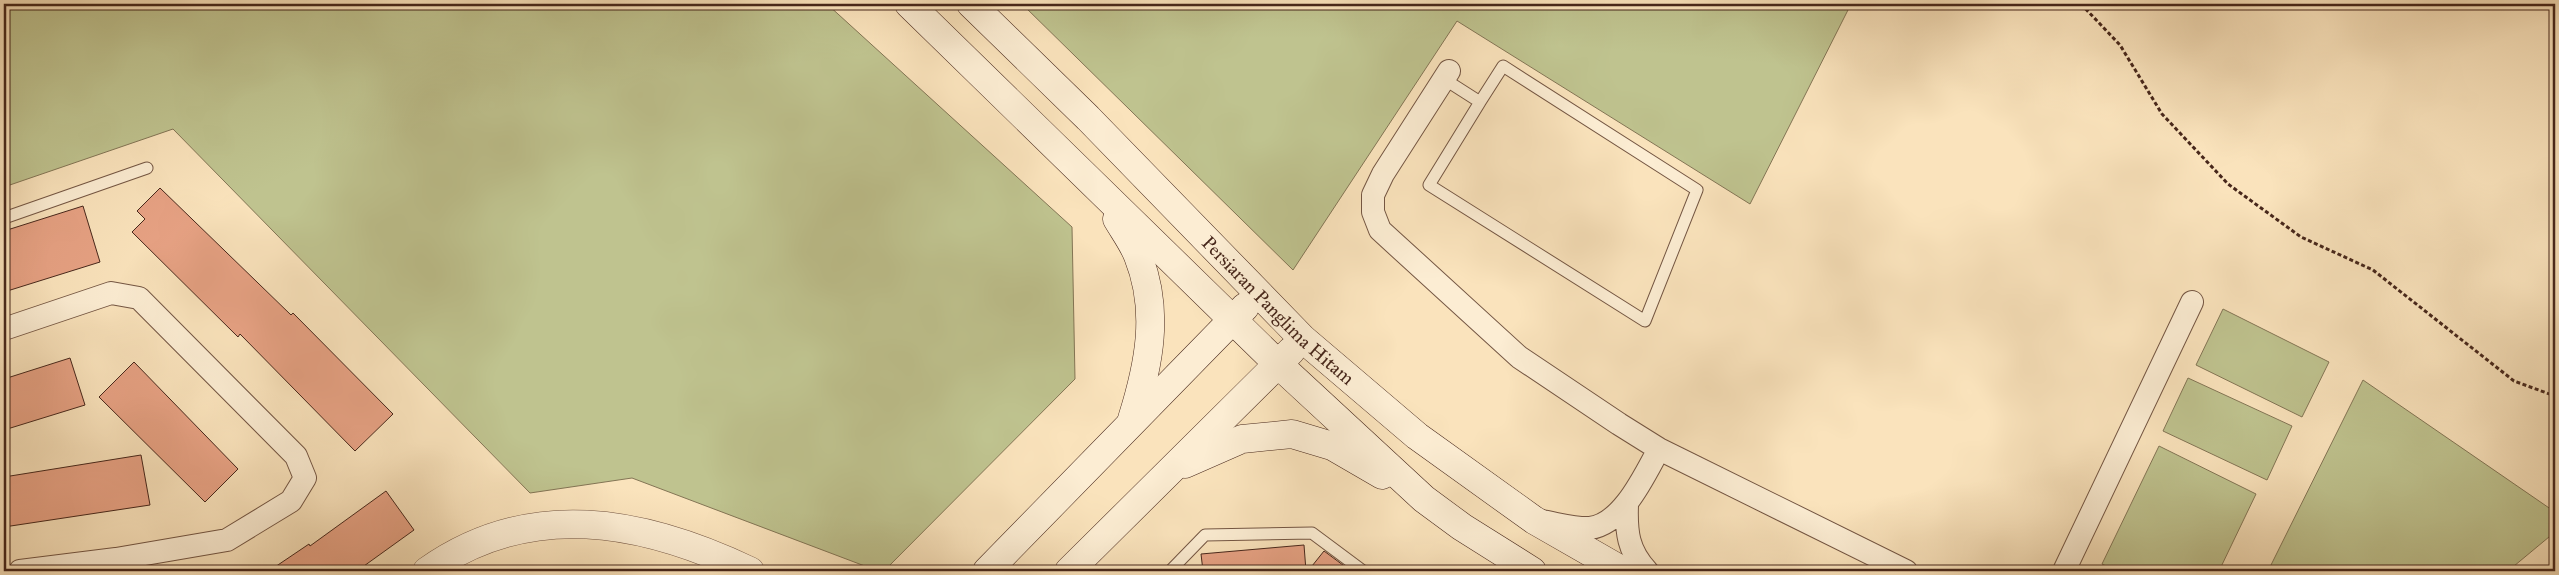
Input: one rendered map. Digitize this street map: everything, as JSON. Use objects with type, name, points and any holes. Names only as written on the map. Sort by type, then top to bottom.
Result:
[{"type":"main road","name":"Persiaran Panglima Hitam","points":[[909,4],[1278,364],[1424,499],[1462,527],[1532,571]]},
{"type":"main road","name":"Persiaran Panglima Hitam","points":[[971,4],[1088,118],[1303,339],[1417,436],[1534,520],[1623,571]]},
{"type":"main road","points":[[1103,193],[1138,256],[1151,302],[1149,348],[1143,384],[1130,425]]},
{"type":"main road","points":[[987,571],[1259,294]]},
{"type":"main road","points":[[1069,571],[1303,339]]},
{"type":"main road","points":[[1172,469],[1242,439],[1292,434],[1332,446],[1424,499]]},
{"type":"main road","points":[[427,571],[453,552],[514,530],[570,522],[641,530],[713,554],[750,571]]},
{"type":"street","points":[[1447,75],[1383,174],[1373,195],[1373,212],[1380,230],[1519,358],[1659,449],[1906,571]]},
{"type":"street","points":[[4,329],[111,292],[139,298],[296,456],[305,478],[291,500],[227,540],[116,559],[20,571]]},
{"type":"street","points":[[2064,571],[2192,302]]},
{"type":"street","points":[[1534,520],[1590,528],[1602,522],[1627,505],[1659,449]]},
{"type":"street","points":[[1627,505],[1626,528],[1629,546],[1647,571]]},
{"type":"lane","points":[[1503,66],[1697,190],[1645,321],[1429,185],[1480,102],[1503,66]]},
{"type":"lane","points":[[1447,75],[1480,102]]},
{"type":"lane","points":[[4,218],[147,168]]},
{"type":"lane","points":[[1170,571],[1205,536],[1312,533],[1363,571]]},
{"type":"path","points":[[2081,4],[2120,45],[2162,114],[2228,184],[2301,237],[2373,270],[2514,381],[2555,396]]},
{"type":"green space","points":[[4,4],[827,4],[1072,227],[1075,379],[884,571],[878,571],[632,478],[530,493],[173,129],[4,187]]},
{"type":"green space","points":[[1022,4],[1842,4],[1849,8],[1750,204],[1457,21],[1293,270]]},
{"type":"green space","points":[[2223,309],[2329,362],[2302,417],[2196,365]]},
{"type":"green space","points":[[2188,378],[2292,426],[2267,480],[2163,431]]},
{"type":"green space","points":[[2363,380],[2555,512],[2555,532],[2508,571],[2268,571]]},
{"type":"green space","points":[[2159,446],[2256,494],[2219,571],[2116,571],[2102,564]]},
{"type":"building","points":[[160,188],[291,315],[293,313],[393,414],[355,451],[240,334],[238,337],[132,232],[145,219],[137,211]]},
{"type":"building","points":[[83,206],[100,262],[4,292],[4,231]]},
{"type":"building","points":[[70,358],[85,405],[4,430],[4,379]]},
{"type":"building","points":[[134,362],[238,469],[205,502],[99,397]]},
{"type":"building","points":[[141,455],[150,505],[4,527],[4,477]]},
{"type":"building","points":[[386,491],[414,530],[357,571],[269,571],[309,544],[310,546]]},
{"type":"building","points":[[1304,545],[1306,571],[1203,571],[1201,554]]},
{"type":"building","points":[[1324,551],[1351,571],[1308,571]]}]
